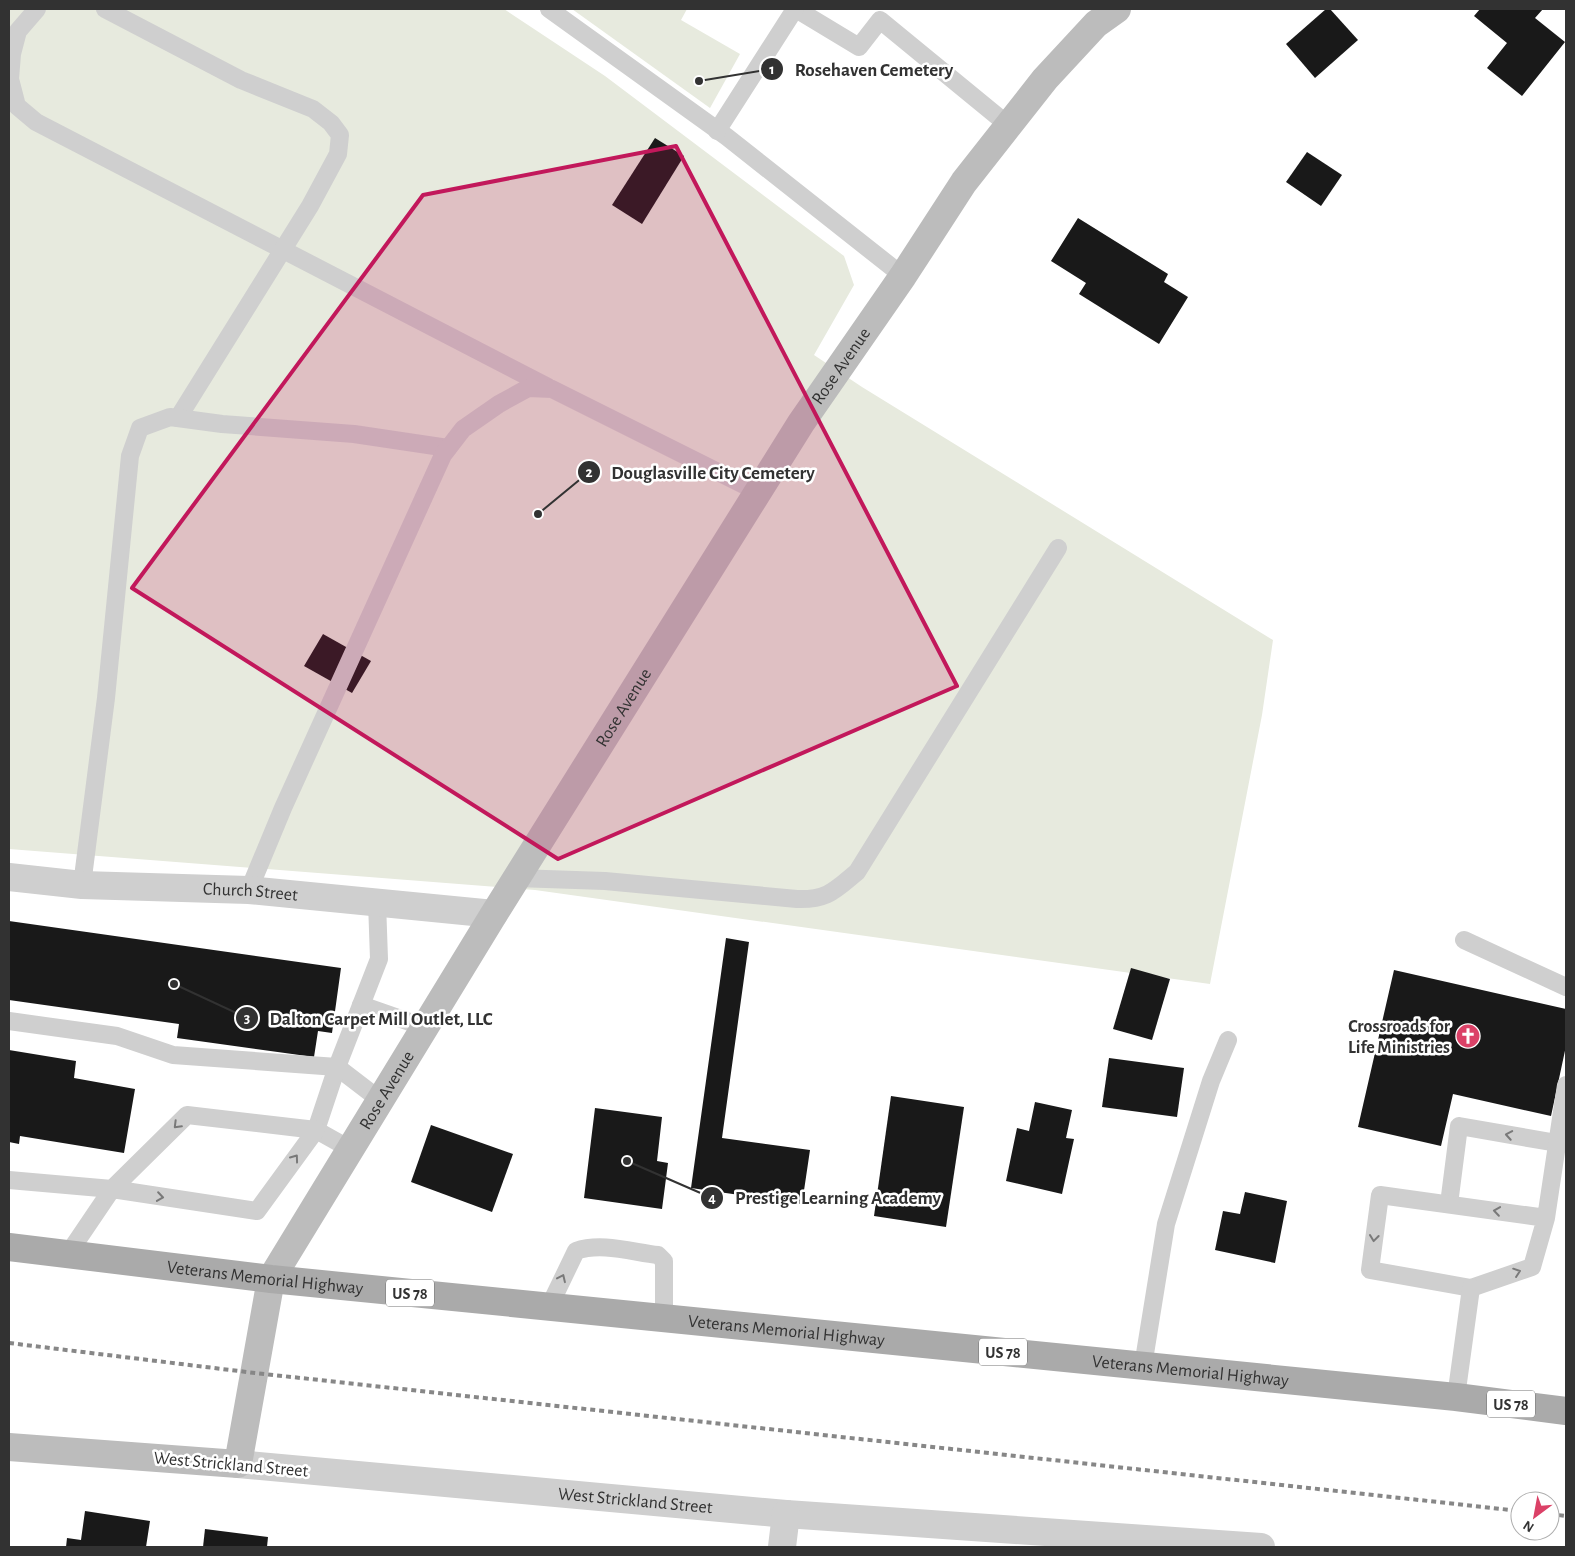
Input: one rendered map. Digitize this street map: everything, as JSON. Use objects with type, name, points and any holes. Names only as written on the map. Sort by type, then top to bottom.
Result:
[{"type":"main road","name":"Veterans Memorial Highway","points":[[9,1247],[271,1279],[1456,1397],[1566,1411]]},
{"type":"street","name":"Rose Avenue","points":[[238,1464],[271,1279],[516,878],[801,422],[903,276],[964,182],[1045,79],[1096,24],[1117,9]]},
{"type":"street","name":"Church Street","points":[[9,877],[82,885],[249,890],[494,914]]},
{"type":"street","name":"West Strickland Street","points":[[9,1447],[238,1464],[786,1514],[1261,1547]]},
{"type":"street","points":[[782,1547],[786,1514]]},
{"type":"lane","points":[[36,9],[18,31],[12,54],[10,79],[17,106],[36,122],[552,389],[758,492]]},
{"type":"lane","points":[[105,9],[241,80],[313,109],[331,122],[340,135],[338,154],[284,250],[178,418]]},
{"type":"lane","points":[[548,9],[717,131],[903,276]]},
{"type":"lane","points":[[717,131],[795,9],[859,47],[885,14],[1008,125]]},
{"type":"lane","points":[[249,890],[291,790],[448,448],[463,429],[499,404],[528,388],[552,389]]},
{"type":"lane","points":[[82,885],[106,698],[130,456],[140,428],[170,417],[222,424],[354,434],[448,448]]},
{"type":"lane","points":[[516,878],[606,881],[816,900],[832,892],[857,872],[1058,548]]},
{"type":"lane","points":[[9,1180],[112,1189],[257,1211],[316,1130],[337,1067],[379,959],[377,902]]},
{"type":"lane","points":[[1464,940],[1566,987]]},
{"type":"lane","points":[[361,1005],[424,1027]]},
{"type":"lane","points":[[9,1021],[117,1036],[172,1055],[337,1067],[380,1100]]},
{"type":"lane","points":[[1143,1366],[1166,1224],[1211,1081],[1228,1040]]},
{"type":"lane","points":[[1546,1218],[1380,1195],[1370,1270],[1471,1288],[1532,1267],[1546,1218],[1566,1086]]},
{"type":"lane","points":[[68,1254],[112,1189],[187,1115],[316,1130],[350,1150]]},
{"type":"lane","points":[[1449,1204],[1459,1126],[1557,1143]]},
{"type":"lane","points":[[549,1307],[576,1251],[588,1247],[658,1255],[664,1261],[664,1318]]},
{"type":"lane","points":[[1456,1397],[1471,1288]]},
{"type":"highlighted area","points":[[676,146],[957,686],[558,859],[132,588],[423,195]]},
{"type":"shaded area","points":[[9,9],[504,9],[605,76],[844,256],[854,285],[814,355],[862,387],[1273,640],[1262,715],[1210,984],[535,890],[9,849]]},
{"type":"shaded area","points":[[572,9],[687,9],[681,20],[740,54],[710,108]]},
{"type":"building","points":[[1326,9],[1330,9],[1358,40],[1315,78],[1286,44]]},
{"type":"building","points":[[1480,9],[1543,9],[1535,18],[1565,42],[1522,96],[1487,68],[1507,43],[1474,16]]},
{"type":"building","points":[[655,138],[684,156],[642,224],[612,205]]},
{"type":"building","points":[[1307,152],[1342,175],[1321,206],[1286,182]]},
{"type":"building","points":[[1078,218],[1168,274],[1164,282],[1188,297],[1159,344],[1079,294],[1086,283],[1051,261]]},
{"type":"building","points":[[323,634],[371,661],[352,693],[304,666]]},
{"type":"building","points":[[9,921],[341,968],[332,1033],[318,1031],[314,1057],[177,1038],[179,1024],[9,1000]]},
{"type":"building","points":[[726,938],[749,942],[722,1138],[810,1150],[802,1204],[691,1188]]},
{"type":"building","points":[[1131,968],[1170,979],[1152,1040],[1113,1029]]},
{"type":"building","points":[[1394,970],[1566,1009],[1566,1046],[1551,1116],[1453,1094],[1441,1146],[1358,1127]]},
{"type":"building","points":[[9,1050],[76,1061],[74,1078],[135,1089],[124,1153],[20,1136],[19,1144],[9,1142]]},
{"type":"building","points":[[1109,1058],[1184,1068],[1177,1117],[1102,1107]]},
{"type":"building","points":[[891,1096],[964,1107],[946,1227],[874,1216]]},
{"type":"building","points":[[1035,1102],[1072,1110],[1066,1138],[1074,1139],[1062,1194],[1006,1181],[1017,1128],[1029,1131]]},
{"type":"building","points":[[595,1108],[662,1117],[657,1161],[668,1163],[662,1209],[584,1198]]},
{"type":"building","points":[[431,1125],[513,1154],[492,1212],[411,1182]]},
{"type":"building","points":[[1245,1192],[1287,1201],[1275,1263],[1215,1250],[1223,1211],[1240,1214]]},
{"type":"building","points":[[85,1511],[150,1521],[146,1547],[66,1547],[67,1538],[81,1540]]},
{"type":"building","points":[[205,1529],[268,1537],[267,1547],[203,1547]]},
{"type":"railway","points":[[9,1343],[255,1373],[1510,1510]]},
{"type":"railway","points":[[1560,1515],[1566,1516]]},
{"type":"place","name":"Rosehaven Cemetery","points":[[699,81]]},
{"type":"place","name":"Douglasville City Cemetery","points":[[538,514]]},
{"type":"place","name":"Dalton Carpet Mill Outlet, LLC","points":[[174,984]]},
{"type":"place","name":"Crossroads for Life Ministries","points":[[1468,1036]]},
{"type":"place","name":"Prestige Learning Academy","points":[[627,1161]]}]
